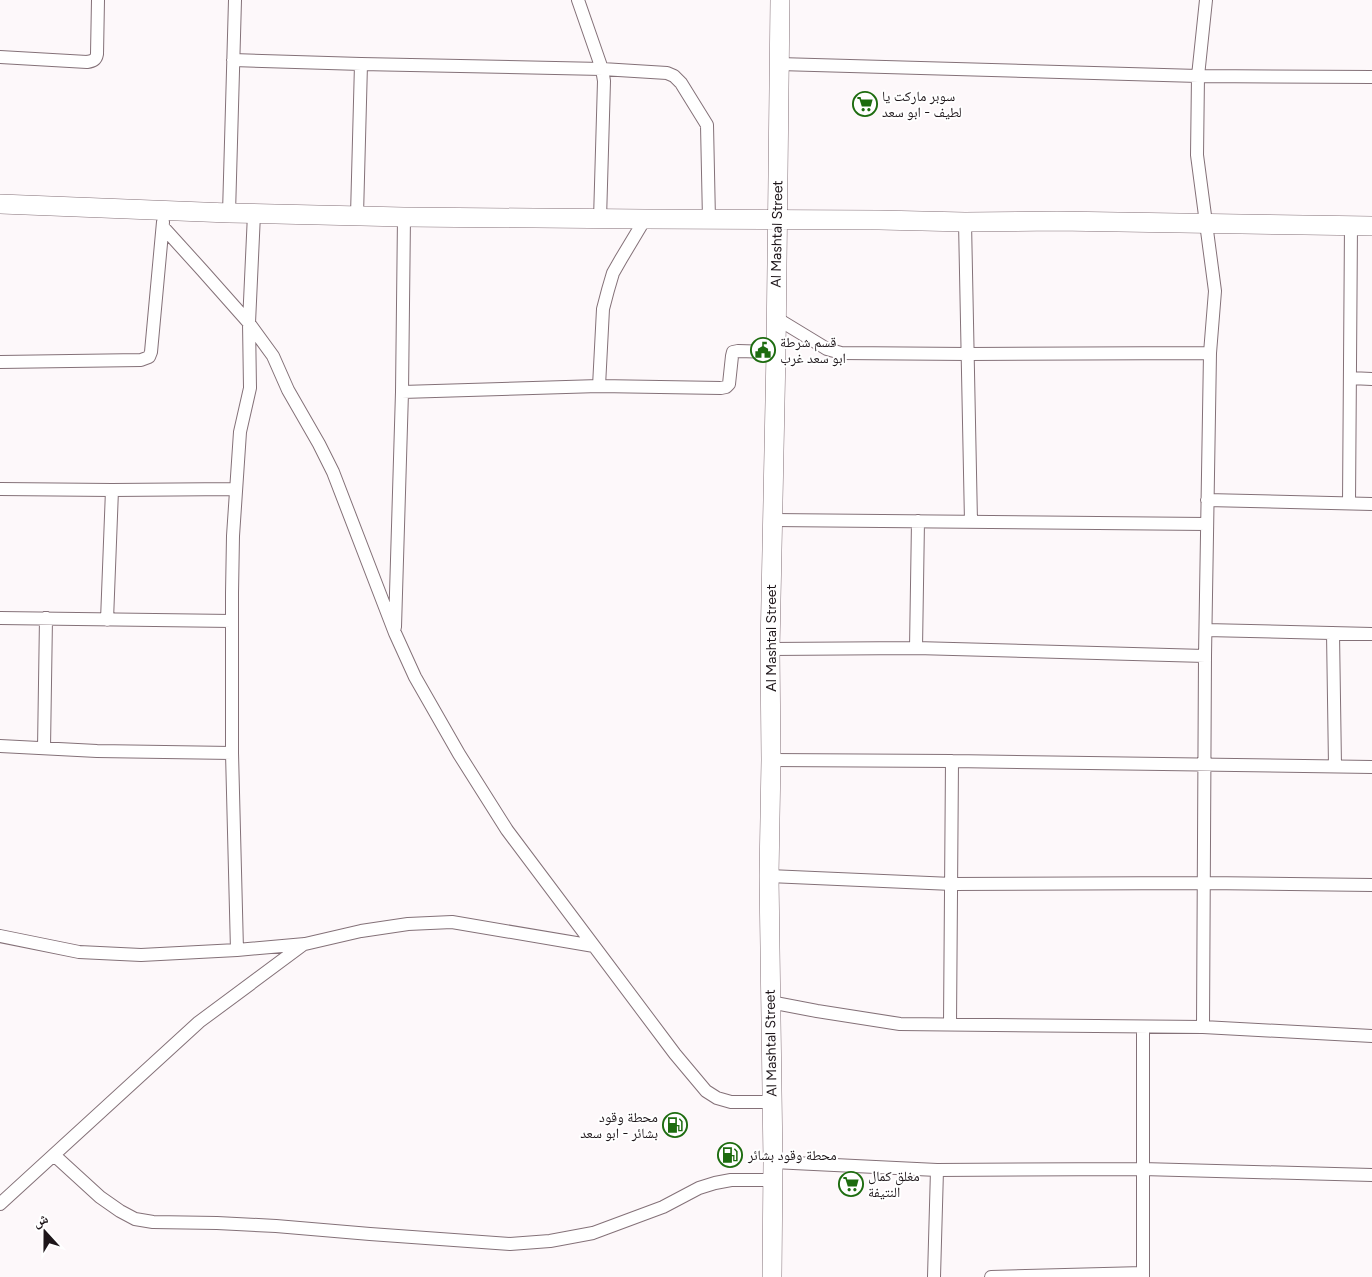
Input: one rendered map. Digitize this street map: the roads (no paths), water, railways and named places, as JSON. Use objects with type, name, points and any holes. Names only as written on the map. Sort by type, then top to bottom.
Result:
[{"type":"street","points":[[0,57],[87,62],[94,60],[98,54],[98,0]]},
{"type":"street","points":[[229,213],[235,0]]},
{"type":"street","points":[[578,0],[602,69],[604,87],[600,219]]},
{"type":"street","name":"Al Mashtal Street","points":[[772,1277],[773,1171],[769,876],[770,649],[780,0]]},
{"type":"street","points":[[1203,1027],[1204,656],[1210,353],[1215,291],[1197,156],[1198,76],[1206,0]]},
{"type":"street","points":[[233,60],[602,69],[667,73],[674,76],[681,83],[707,125],[709,220]]},
{"type":"street","points":[[356,215],[361,64]]},
{"type":"street","points":[[779,64],[1198,76],[1372,77]]},
{"type":"street","points":[[0,204],[163,219],[229,213],[404,217],[965,222],[1057,221],[1372,226]]},
{"type":"street","points":[[237,950],[232,753],[232,593],[240,432],[250,388],[249,323],[254,214]]},
{"type":"street","points":[[395,633],[402,392],[404,217]]},
{"type":"street","points":[[163,219],[202,270],[249,323],[273,356],[288,390],[333,472],[395,633],[415,677],[459,754],[508,830],[675,1054],[706,1091],[717,1098],[731,1102],[771,1102]]},
{"type":"street","points":[[0,362],[142,360],[149,356],[151,352],[163,219]]},
{"type":"street","points":[[599,386],[603,309],[608,290],[621,258],[645,219]]},
{"type":"street","points":[[965,222],[971,522]]},
{"type":"street","points":[[1349,503],[1351,225]]},
{"type":"street","points":[[776,318],[827,349],[841,353],[1210,353]]},
{"type":"street","points":[[402,392],[599,386],[726,387],[730,384],[734,352],[776,352]]},
{"type":"street","points":[[1350,378],[1372,378]]},
{"type":"street","points":[[0,488],[236,490]]},
{"type":"street","points":[[108,620],[112,490]]},
{"type":"street","points":[[1208,500],[1372,504]]},
{"type":"street","points":[[773,520],[1207,524]]},
{"type":"street","points":[[916,648],[918,521]]},
{"type":"street","points":[[0,618],[232,621]]},
{"type":"street","points":[[44,748],[46,618]]},
{"type":"street","points":[[1206,630],[1372,634]]},
{"type":"street","points":[[1333,633],[1334,766]]},
{"type":"street","points":[[770,649],[916,648],[1204,656]]},
{"type":"street","points":[[0,746],[97,751],[232,753]]},
{"type":"street","points":[[771,760],[1372,767]]},
{"type":"street","points":[[950,1025],[952,761]]},
{"type":"street","points":[[769,876],[952,884],[1204,883],[1372,885]]},
{"type":"street","points":[[0,936],[79,952],[141,955],[305,944],[361,931],[408,924],[452,922],[594,946]]},
{"type":"street","points":[[0,1204],[198,1022],[305,944]]},
{"type":"street","points":[[770,1002],[900,1024],[1143,1028],[1203,1027],[1372,1036]]},
{"type":"street","points":[[992,1277],[1142,1275],[1143,1028]]},
{"type":"street","points":[[54,1155],[100,1197],[120,1212],[135,1219],[153,1222],[276,1226],[510,1244],[550,1241],[593,1233],[663,1207],[699,1188],[773,1171],[1142,1169],[1372,1175]]},
{"type":"street","points":[[934,1277],[937,1170]]},
{"type":"place","name":"سوبر ماركت يا لطيف - ابو سعد","points":[[865,104]]},
{"type":"place","name":"قسم شرطة ابو سعد غرب","points":[[763,350]]},
{"type":"place","name":"محطة وقود بشائر - ابو سعد","points":[[675,1125]]},
{"type":"place","name":"محطة وقود بشائر","points":[[730,1155]]},
{"type":"place","name":"مغلق كمال النتيفة","points":[[851,1184]]}]
